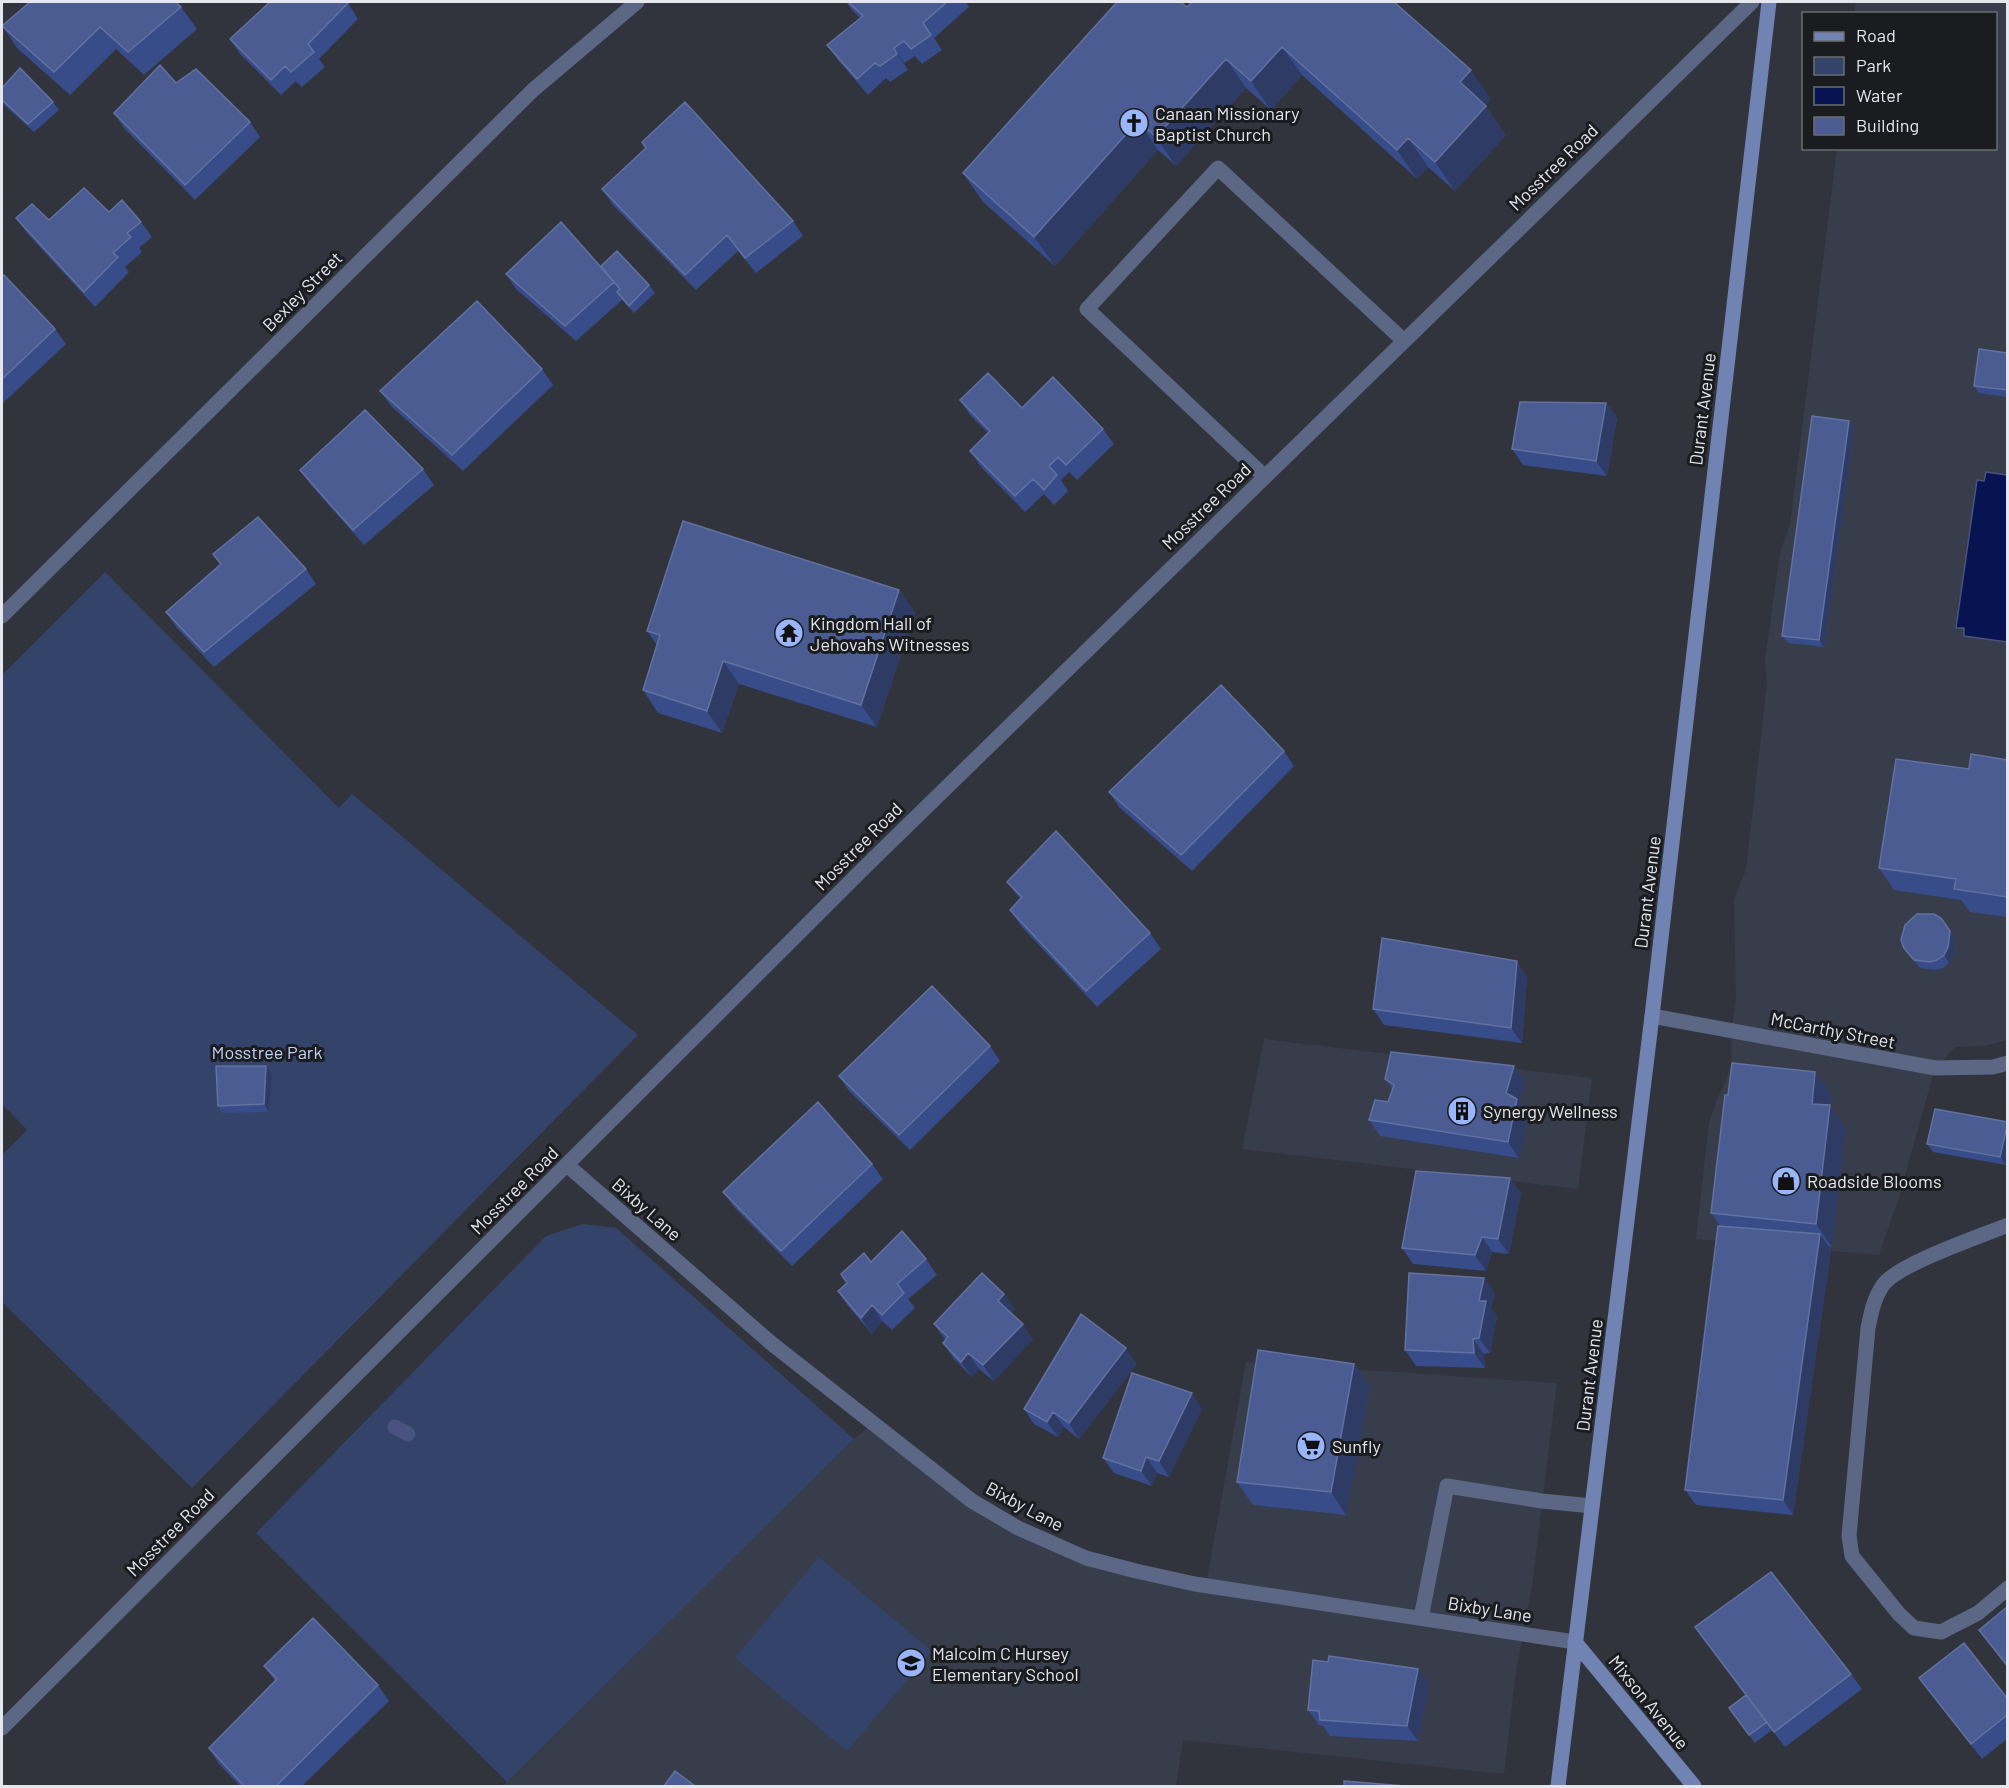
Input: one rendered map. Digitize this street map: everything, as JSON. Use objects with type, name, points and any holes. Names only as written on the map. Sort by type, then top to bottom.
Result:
[{"type":"street","name":"Bexley Street","points":[[2,616],[533,90],[637,2]]},
{"type":"street","name":"Mosstree Road","points":[[2,1728],[876,855],[1752,2]]},
{"type":"street","name":"Durant Avenue","points":[[1558,1786],[1652,1016],[1769,2]]},
{"type":"street","points":[[1264,476],[1087,309],[1218,168],[1403,340]]},
{"type":"street","name":"McCarthy Street","points":[[1652,1016],[1935,1068],[1993,1067],[2007,1063]]},
{"type":"street","name":"Bixby Lane","points":[[567,1165],[771,1343],[972,1501],[1018,1528],[1086,1558],[1195,1584],[1575,1642]]},
{"type":"street","points":[[2007,1225],[1905,1268],[1884,1283],[1873,1305],[1868,1328],[1849,1536],[1852,1556],[1899,1614],[1914,1628],[1941,1632],[1978,1613],[2007,1588]]},
{"type":"street","points":[[1421,1618],[1447,1486],[1542,1502],[1592,1506]]},
{"type":"street","name":"Mixson Avenue","points":[[1575,1642],[1694,1786]]},
{"type":"shaded area","points":[[1856,2],[2007,2],[2007,1040],[1984,1046],[1955,1047],[1935,1068],[1899,1197],[1879,1255],[1696,1239],[1709,1123],[1727,1079],[1732,1059],[1731,1031],[1736,1000],[1734,899],[1746,870],[1767,683],[1765,660],[1780,552],[1790,525],[1837,150],[1997,150],[1997,12],[1854,12]]},
{"type":"shaded area","points":[[1264,1039],[1592,1078],[1578,1189],[1242,1149]]},
{"type":"shaded area","points":[[1246,1362],[1557,1383],[1532,1586],[1515,1678],[1504,1774],[1183,1740],[1176,1786],[503,1786],[854,1439],[873,1423],[972,1501],[1086,1558],[1206,1585]]},
{"type":"green space","name":"Mosstree Park","points":[[105,572],[339,808],[352,794],[638,1035],[192,1488],[2,1302],[2,1155],[27,1130],[2,1104],[2,675]]},
{"type":"green space","points":[[583,1224],[616,1228],[854,1439],[507,1782],[256,1533],[546,1236]]},
{"type":"green space","points":[[819,1557],[932,1651],[847,1751],[735,1658]]},
{"type":"water","points":[[1986,472],[2007,475],[2007,642],[1964,636],[1964,628],[1956,628],[1977,480],[1984,481]]},
{"type":"building","points":[[30,2],[176,2],[181,7],[128,52],[100,27],[54,72],[2,26]]},
{"type":"building","points":[[270,2],[348,3],[308,44],[314,52],[291,72],[285,66],[271,80],[230,39]]},
{"type":"building","points":[[848,2],[947,2],[923,23],[931,35],[911,49],[904,41],[894,48],[897,54],[880,66],[875,63],[857,79],[827,45],[863,16]]},
{"type":"building","name":"Canaan Missionary Baptist Church","points":[[1117,2],[1180,2],[1187,7],[1192,2],[1394,2],[1471,70],[1460,82],[1486,106],[1435,162],[1408,138],[1397,150],[1282,47],[1251,81],[1226,59],[1156,137],[1138,121],[1034,237],[963,173]]},
{"type":"building","points":[[160,65],[176,83],[196,69],[250,122],[185,185],[114,113]]},
{"type":"building","points":[[20,68],[53,102],[28,124],[2,100],[2,88]]},
{"type":"building","points":[[685,102],[793,221],[745,258],[727,235],[685,275],[602,189],[646,148],[642,142]]},
{"type":"building","points":[[84,188],[109,212],[122,200],[141,222],[127,233],[131,237],[113,253],[118,257],[84,292],[16,218],[32,204],[49,220]]},
{"type":"building","points":[[561,222],[614,282],[565,326],[506,274]]},
{"type":"building","points":[[617,251],[649,285],[629,306],[617,292],[620,289],[601,266]]},
{"type":"building","points":[[4,275],[55,329],[2,379],[2,277]]},
{"type":"building","points":[[477,301],[542,369],[452,455],[380,391]]},
{"type":"building","points":[[1979,349],[2007,353],[2007,390],[1974,386]]},
{"type":"building","points":[[988,373],[1022,408],[1053,377],[1103,429],[1066,465],[1058,457],[1049,466],[1057,475],[1044,490],[1033,479],[1015,496],[970,451],[990,431],[960,400]]},
{"type":"building","points":[[1520,402],[1606,403],[1596,461],[1512,449]]},
{"type":"building","points":[[365,410],[423,469],[353,530],[300,470]]},
{"type":"building","points":[[1812,416],[1849,421],[1819,640],[1782,636]]},
{"type":"building","points":[[258,517],[306,569],[204,652],[166,612],[221,564],[213,554]]},
{"type":"building","name":"Kingdom Hall of Jehovahs Witnesses","points":[[683,521],[899,590],[861,705],[723,661],[707,711],[643,690],[660,635],[647,631]]},
{"type":"building","points":[[1221,685],[1284,751],[1181,855],[1109,792]]},
{"type":"building","points":[[1971,754],[2007,760],[2007,897],[1954,889],[1956,879],[1879,868],[1896,759],[1969,769]]},
{"type":"building","points":[[1056,831],[1150,933],[1086,991],[1010,910],[1022,897],[1007,882]]},
{"type":"building","points":[[1917,914],[1934,914],[1941,918],[1950,931],[1948,947],[1944,955],[1937,960],[1930,962],[1914,960],[1904,948],[1901,940],[1905,925]]},
{"type":"building","points":[[1382,938],[1517,961],[1511,1028],[1373,1009]]},
{"type":"building","points":[[932,986],[990,1046],[899,1135],[839,1076]]},
{"type":"building","name":"Synergy Wellness","points":[[1391,1052],[1514,1066],[1506,1093],[1517,1099],[1508,1142],[1369,1120],[1375,1100],[1388,1102],[1394,1085],[1385,1079]]},
{"type":"building","name":"Roadside Blooms","points":[[1732,1063],[1815,1072],[1812,1104],[1830,1105],[1816,1224],[1711,1213],[1725,1095],[1728,1095]]},
{"type":"building","points":[[216,1066],[266,1066],[264,1104],[218,1106]]},
{"type":"building","points":[[818,1102],[872,1164],[781,1251],[723,1192]]},
{"type":"building","points":[[1935,1109],[2007,1122],[2000,1157],[1927,1144]]},
{"type":"building","points":[[1416,1171],[1510,1178],[1498,1239],[1482,1237],[1475,1255],[1402,1248]]},
{"type":"building","points":[[1718,1226],[1820,1234],[1783,1500],[1685,1490]]},
{"type":"building","points":[[902,1231],[926,1259],[897,1284],[904,1293],[882,1315],[872,1305],[861,1318],[838,1291],[847,1283],[841,1274],[864,1253],[871,1262]]},
{"type":"building","points":[[982,1273],[1004,1294],[998,1301],[1023,1324],[983,1365],[968,1353],[961,1362],[943,1343],[948,1337],[934,1324]]},
{"type":"building","points":[[1409,1273],[1484,1278],[1479,1301],[1486,1301],[1479,1338],[1473,1339],[1474,1353],[1405,1350]]},
{"type":"building","points":[[1081,1314],[1126,1348],[1069,1423],[1053,1412],[1047,1422],[1024,1409]]},
{"type":"building","name":"Sunfly","points":[[1258,1350],[1354,1364],[1331,1492],[1237,1482]]},
{"type":"building","points":[[1132,1373],[1192,1393],[1159,1461],[1146,1457],[1141,1471],[1103,1458]]},
{"type":"building","points":[[1771,1572],[1851,1674],[1774,1732],[1695,1627]]},
{"type":"building","points":[[2007,1607],[2007,1665],[1979,1630]]},
{"type":"building","points":[[313,1618],[378,1685],[276,1786],[244,1786],[209,1748],[277,1679],[264,1666]]},
{"type":"building","points":[[1964,1643],[2007,1698],[2007,1715],[1971,1744],[1919,1678]]},
{"type":"building","points":[[1329,1656],[1418,1669],[1407,1726],[1320,1720],[1319,1711],[1308,1710],[1313,1660],[1328,1662]]},
{"type":"building","points":[[1746,1695],[1767,1722],[1749,1735],[1729,1708]]},
{"type":"building","points":[[675,1771],[695,1786],[664,1786]]},
{"type":"building","points":[[1344,1781],[1405,1786],[1344,1786]]},
{"type":"waterway","points":[[395,1427],[408,1434]]},
{"type":"place","name":"Canaan Missionary Baptist Church","points":[[1134,123]]},
{"type":"place","name":"Kingdom Hall of Jehovahs Witnesses","points":[[789,633]]},
{"type":"place","name":"Synergy Wellness","points":[[1462,1111]]},
{"type":"place","name":"Roadside Blooms","points":[[1786,1181]]},
{"type":"place","name":"Sunfly","points":[[1311,1446]]},
{"type":"place","name":"Malcolm C Hursey Elementary School","points":[[911,1663]]}]
